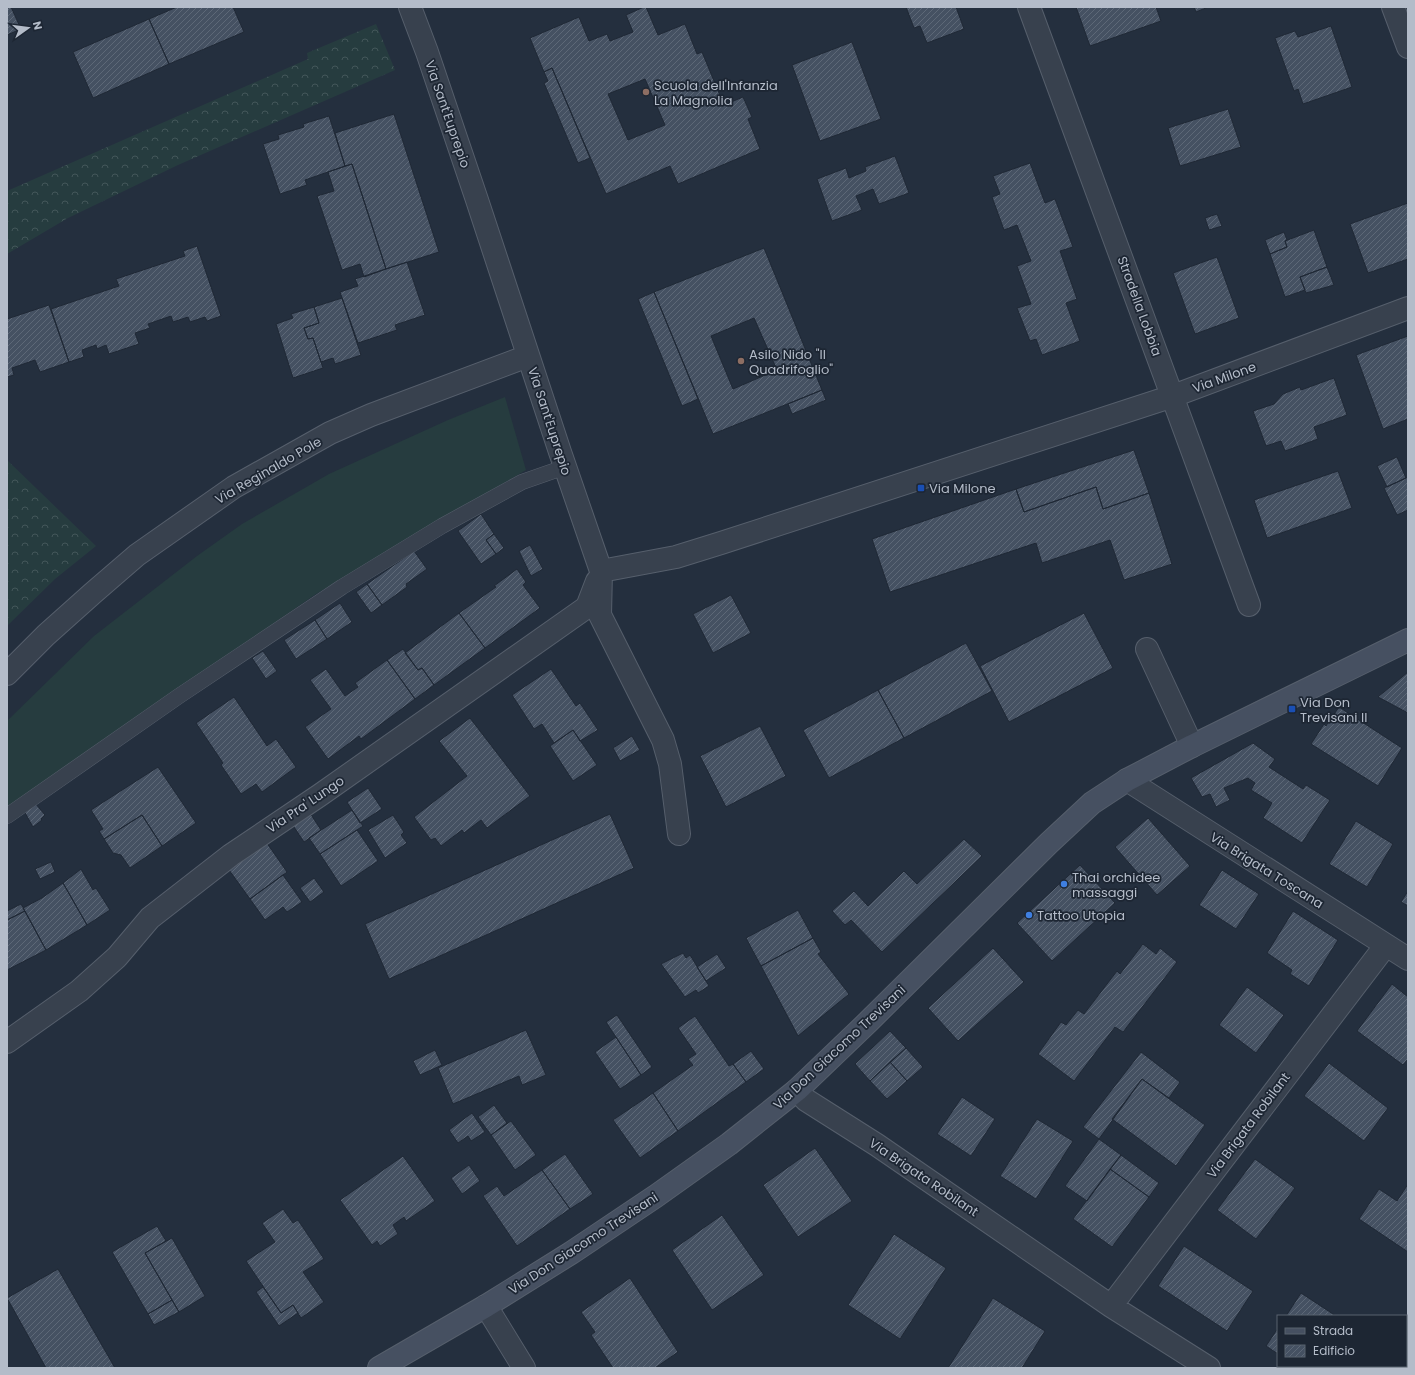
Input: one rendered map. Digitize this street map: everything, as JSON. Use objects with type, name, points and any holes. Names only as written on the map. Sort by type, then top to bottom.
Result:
[{"type":"street","name":"Via Sant'Euprepio","points":[[410,7],[442,97],[565,467],[602,571],[600,615],[663,740],[670,764],[679,834]]},
{"type":"street","name":"Stradella Lobbia","points":[[1029,7],[1250,605]]},
{"type":"street","points":[[1393,7],[1408,47]]},
{"type":"street","name":"Via Milone","points":[[602,571],[676,557],[1173,396],[1408,308]]},
{"type":"street","name":"Via Reginaldo Pole","points":[[7,674],[46,635],[137,555],[234,487],[344,427],[371,415],[528,356]]},
{"type":"street","name":"Via Pra' Lungo","points":[[7,1042],[79,991],[116,957],[150,918],[231,855],[320,795],[587,607],[602,571]]},
{"type":"street","name":"Via Don Giacomo Trevisani","points":[[379,1368],[486,1306],[571,1253],[656,1196],[729,1144],[797,1090],[1049,843],[1092,803],[1127,780],[1192,746],[1408,640]]},
{"type":"street","points":[[1147,648],[1192,746]]},
{"type":"street","name":"Via Brigata Toscana","points":[[1127,780],[1408,959]]},
{"type":"street","name":"Via Brigata Robilant","points":[[1111,1306],[1386,945]]},
{"type":"street","name":"Via Brigata Robilant","points":[[797,1090],[806,1100],[877,1145],[1111,1306],[1209,1368]]},
{"type":"street","points":[[486,1306],[524,1368]]},
{"type":"lane","points":[[7,816],[179,696],[342,587],[442,526],[522,482],[565,467]]},
{"type":"green space","points":[[376,24],[395,70],[178,165],[68,218],[7,254],[7,191],[308,59],[307,53]]},
{"type":"green space","points":[[505,397],[526,470],[316,594],[7,808],[7,721],[94,636],[197,556],[242,524],[329,474],[448,420]]},
{"type":"green space","points":[[7,460],[96,546],[55,579],[7,626]]},
{"type":"building","points":[[7,7],[11,7],[21,29],[7,35]]},
{"type":"building","points":[[177,7],[233,7],[244,32],[169,64],[149,19]]},
{"type":"building","points":[[646,7],[658,35],[685,24],[697,54],[702,52],[724,105],[743,97],[752,117],[748,119],[760,149],[678,184],[670,166],[606,194],[552,68],[544,72],[530,38],[579,17],[589,41],[607,34],[610,41],[633,32],[626,15]],"holes":[[[645,79],[665,125],[628,140],[608,94]]]},
{"type":"building","points":[[906,7],[956,7],[964,29],[927,43],[920,26],[914,28]]},
{"type":"building","points":[[1076,7],[1156,7],[1161,21],[1090,46]]},
{"type":"building","points":[[1194,7],[1208,7],[1196,12]]},
{"type":"building","points":[[149,19],[169,64],[93,98],[73,52]]},
{"type":"building","points":[[1331,26],[1352,87],[1303,104],[1298,89],[1294,91],[1275,38],[1295,31],[1298,37]]},
{"type":"building","points":[[852,42],[881,119],[820,141],[792,65]]},
{"type":"building","points":[[552,68],[590,158],[578,163],[544,83],[548,81],[544,72]]},
{"type":"building","points":[[1228,109],[1241,147],[1180,166],[1168,128]]},
{"type":"building","points":[[394,114],[439,252],[386,269],[352,164],[345,166],[335,133]]},
{"type":"building","points":[[329,116],[345,166],[305,180],[307,185],[280,194],[263,144],[279,139],[278,135],[304,127],[303,124]]},
{"type":"building","points":[[895,156],[909,193],[879,204],[873,189],[856,196],[862,210],[832,221],[817,179],[846,168],[849,178],[866,171],[865,167]]},
{"type":"building","points":[[1030,163],[1045,203],[1055,199],[1073,247],[1060,251],[1077,299],[1066,303],[1080,341],[1042,355],[1036,339],[1030,341],[1017,308],[1031,304],[1017,266],[1031,261],[1017,225],[1004,230],[992,197],[1000,194],[993,176]]},
{"type":"building","points":[[352,164],[386,269],[364,277],[360,264],[342,270],[317,196],[334,191],[328,172]]},
{"type":"building","points":[[1408,203],[1408,259],[1368,273],[1350,224]]},
{"type":"building","points":[[1217,214],[1222,226],[1209,230],[1205,218]]},
{"type":"building","points":[[1314,230],[1327,267],[1300,277],[1305,290],[1285,297],[1270,254],[1287,247],[1285,241]]},
{"type":"building","points":[[1284,232],[1287,240],[1285,241],[1287,247],[1270,254],[1265,240]]},
{"type":"building","points":[[197,246],[221,316],[207,321],[205,317],[190,322],[188,317],[173,322],[171,316],[148,324],[150,328],[135,333],[139,344],[109,354],[106,345],[97,349],[96,345],[82,350],[84,357],[69,362],[51,309],[119,286],[116,279],[185,256],[183,251]]},
{"type":"building","points":[[764,248],[822,390],[713,434],[654,292]],"holes":[[[754,318],[777,370],[733,389],[711,336]]]},
{"type":"building","points":[[1217,257],[1239,318],[1195,334],[1173,273]]},
{"type":"building","points":[[407,262],[425,315],[395,325],[397,330],[358,343],[340,292],[358,286],[355,279]]},
{"type":"building","points":[[1327,267],[1334,285],[1306,293],[1300,277]]},
{"type":"building","points":[[654,292],[698,399],[682,406],[638,299]]},
{"type":"building","points":[[342,298],[361,355],[335,364],[333,358],[321,362],[313,338],[308,339],[304,328],[319,323],[314,307]]},
{"type":"building","points":[[49,305],[69,362],[40,372],[35,360],[12,368],[14,375],[7,377],[7,319]]},
{"type":"building","points":[[314,307],[319,323],[304,328],[308,339],[313,338],[323,368],[293,378],[276,324],[293,318],[291,314]]},
{"type":"building","points":[[1408,336],[1408,419],[1383,429],[1356,355]]},
{"type":"building","points":[[1334,378],[1347,415],[1314,427],[1318,439],[1285,451],[1281,441],[1266,446],[1253,411],[1274,404],[1283,394],[1300,387],[1301,390]]},
{"type":"building","points":[[822,390],[826,400],[792,414],[788,404]]},
{"type":"building","points":[[1134,450],[1149,493],[1103,509],[1096,487],[1024,512],[1016,489]]},
{"type":"building","points":[[1397,457],[1406,478],[1387,487],[1377,466]]},
{"type":"building","points":[[1338,471],[1352,508],[1267,538],[1254,500]]},
{"type":"building","points":[[1408,477],[1408,510],[1397,515],[1384,488]]},
{"type":"building","points":[[1096,487],[1103,509],[1149,493],[1172,564],[1124,580],[1110,540],[1042,563],[1036,543],[890,592],[872,539],[1016,489],[1024,512]]},
{"type":"building","points":[[481,514],[494,534],[486,540],[496,554],[481,564],[458,531]]},
{"type":"building","points":[[494,534],[504,548],[496,554],[486,540]]},
{"type":"building","points":[[530,545],[543,569],[531,576],[519,551]]},
{"type":"building","points":[[414,551],[427,569],[406,584],[407,587],[382,605],[367,584]]},
{"type":"building","points":[[517,569],[526,582],[523,585],[540,608],[485,648],[459,613],[496,587],[494,586]]},
{"type":"building","points":[[367,584],[382,605],[371,613],[356,592]]},
{"type":"building","points":[[731,595],[751,633],[713,653],[693,614]]},
{"type":"building","points":[[340,603],[352,622],[327,639],[315,620]]},
{"type":"building","points":[[459,613],[485,648],[434,685],[422,668],[418,670],[405,653]]},
{"type":"building","points":[[1084,613],[1113,668],[1009,722],[980,666]]},
{"type":"building","points":[[315,620],[327,639],[296,659],[284,640]]},
{"type":"building","points":[[966,643],[992,691],[904,738],[878,690]]},
{"type":"building","points":[[403,649],[418,670],[422,668],[434,685],[415,699],[387,660]]},
{"type":"building","points":[[263,651],[277,671],[266,679],[252,658]]},
{"type":"building","points":[[387,660],[415,699],[361,739],[359,736],[328,759],[305,727],[331,709],[310,680],[326,669],[345,696],[358,687],[355,683]]},
{"type":"building","points":[[551,669],[576,706],[580,703],[598,730],[580,741],[573,730],[554,743],[542,724],[534,729],[512,695]]},
{"type":"building","points":[[1408,672],[1408,713],[1378,697]]},
{"type":"building","points":[[878,690],[904,738],[829,778],[803,730]]},
{"type":"building","points":[[234,697],[267,746],[276,739],[296,767],[262,792],[256,784],[241,794],[221,765],[223,763],[196,723]]},
{"type":"building","points":[[1339,707],[1402,748],[1378,786],[1311,744],[1324,724],[1326,726]]},
{"type":"building","points":[[470,718],[530,796],[487,828],[481,820],[464,833],[462,830],[441,846],[435,838],[431,840],[414,817],[467,776],[439,741]]},
{"type":"building","points":[[760,726],[786,776],[726,807],[700,756]]},
{"type":"building","points":[[573,730],[597,765],[573,781],[550,746]]},
{"type":"building","points":[[632,736],[640,750],[620,761],[613,748]]},
{"type":"building","points":[[1253,743],[1275,759],[1269,767],[1303,789],[1306,785],[1330,800],[1302,843],[1263,818],[1272,803],[1251,790],[1255,783],[1248,778],[1224,788],[1230,800],[1216,807],[1210,794],[1202,797],[1191,778]]},
{"type":"building","points":[[158,767],[196,823],[162,846],[142,815],[104,839],[99,831],[103,829],[91,810]]},
{"type":"building","points":[[368,788],[382,809],[360,823],[347,802]]},
{"type":"building","points":[[35,803],[45,815],[41,819],[42,820],[33,827],[24,811]]},
{"type":"building","points":[[352,810],[363,826],[320,854],[309,838]]},
{"type":"building","points":[[310,813],[321,830],[304,842],[292,824]]},
{"type":"building","points":[[610,814],[634,868],[389,979],[365,924]]},
{"type":"building","points":[[142,815],[162,846],[130,868],[121,855],[113,853],[104,839]]},
{"type":"building","points":[[393,815],[404,832],[401,835],[407,843],[385,858],[368,830]]},
{"type":"building","points":[[1148,818],[1190,866],[1157,895],[1115,847]]},
{"type":"building","points":[[1356,821],[1393,844],[1367,887],[1329,864]]},
{"type":"building","points":[[357,830],[378,861],[341,886],[320,854]]},
{"type":"building","points":[[262,836],[287,872],[250,899],[224,863]]},
{"type":"building","points":[[964,839],[982,856],[882,952],[851,920],[845,925],[832,911],[854,891],[868,906],[904,871],[917,884]]},
{"type":"building","points":[[51,862],[55,872],[40,879],[35,869]]},
{"type":"building","points":[[1080,865],[1115,903],[1052,961],[1017,923]]},
{"type":"building","points":[[81,869],[93,890],[96,888],[110,910],[87,925],[63,883]]},
{"type":"building","points":[[1222,870],[1259,894],[1236,929],[1199,905]]},
{"type":"building","points":[[283,875],[302,902],[287,912],[283,907],[265,920],[250,899]]},
{"type":"building","points":[[314,878],[324,892],[310,902],[300,888]]},
{"type":"building","points":[[63,883],[87,925],[46,950],[23,908],[42,898]]},
{"type":"building","points":[[1408,891],[1408,906],[1401,902]]},
{"type":"building","points":[[21,904],[25,911],[7,920],[7,911]]},
{"type":"building","points":[[798,910],[813,938],[761,966],[746,938]]},
{"type":"building","points":[[25,911],[46,950],[7,970],[7,920]]},
{"type":"building","points":[[1293,911],[1338,940],[1309,986],[1290,974],[1292,970],[1267,953]]},
{"type":"building","points":[[813,938],[821,952],[818,954],[849,994],[798,1036],[761,966]]},
{"type":"building","points":[[1143,944],[1156,954],[1160,948],[1177,962],[1123,1032],[1115,1027],[1074,1081],[1038,1054],[1061,1022],[1066,1025],[1078,1010],[1084,1014],[1117,971],[1120,974]]},
{"type":"building","points":[[993,948],[1024,982],[958,1041],[928,1008]]},
{"type":"building","points":[[683,953],[686,958],[690,955],[709,986],[698,993],[696,990],[685,997],[661,964]]},
{"type":"building","points":[[717,954],[726,968],[706,981],[697,967]]},
{"type":"building","points":[[1392,984],[1408,997],[1408,1059],[1403,1065],[1357,1031]]},
{"type":"building","points":[[1247,987],[1284,1015],[1256,1053],[1219,1025]]},
{"type":"building","points":[[617,1015],[652,1067],[641,1075],[606,1022]]},
{"type":"building","points":[[695,1016],[729,1066],[733,1064],[746,1082],[678,1131],[653,1093],[693,1065],[688,1059],[696,1054],[678,1028]]},
{"type":"building","points":[[526,1030],[546,1075],[522,1085],[519,1076],[453,1104],[438,1068]]},
{"type":"building","points":[[890,1031],[906,1048],[870,1081],[855,1064]]},
{"type":"building","points":[[616,1037],[641,1075],[620,1089],[595,1052]]},
{"type":"building","points":[[906,1048],[923,1067],[907,1081],[890,1062]]},
{"type":"building","points":[[435,1050],[442,1065],[420,1075],[413,1061]]},
{"type":"building","points":[[751,1051],[764,1069],[746,1082],[733,1064]]},
{"type":"building","points":[[1141,1052],[1180,1082],[1169,1098],[1142,1079],[1099,1139],[1083,1127]]},
{"type":"building","points":[[890,1062],[907,1081],[887,1099],[870,1081]]},
{"type":"building","points":[[1329,1063],[1388,1108],[1364,1141],[1304,1096]]},
{"type":"building","points":[[1142,1079],[1205,1125],[1176,1166],[1112,1119]]},
{"type":"building","points":[[653,1093],[678,1131],[640,1158],[613,1120]]},
{"type":"building","points":[[962,1097],[995,1119],[971,1156],[937,1134]]},
{"type":"building","points":[[494,1105],[507,1123],[491,1135],[478,1117]]},
{"type":"building","points":[[472,1113],[485,1132],[471,1141],[468,1136],[458,1143],[449,1130]]},
{"type":"building","points":[[1037,1119],[1073,1141],[1036,1199],[1000,1176]]},
{"type":"building","points":[[511,1121],[536,1155],[515,1170],[491,1135]]},
{"type":"building","points":[[1099,1139],[1121,1155],[1087,1201],[1065,1186]]},
{"type":"building","points":[[815,1148],[852,1201],[798,1237],[763,1185]]},
{"type":"building","points":[[565,1154],[593,1194],[570,1209],[542,1170]]},
{"type":"building","points":[[1121,1155],[1159,1183],[1149,1197],[1110,1169]]},
{"type":"building","points":[[403,1156],[435,1201],[406,1221],[404,1217],[393,1225],[398,1234],[380,1246],[377,1241],[372,1245],[340,1200]]},
{"type":"building","points":[[1255,1159],[1295,1188],[1256,1239],[1217,1210]]},
{"type":"building","points":[[469,1165],[480,1181],[462,1194],[451,1178]]},
{"type":"building","points":[[1110,1169],[1149,1197],[1112,1247],[1073,1219]]},
{"type":"building","points":[[542,1170],[570,1209],[517,1246],[483,1196],[497,1186],[504,1196]]},
{"type":"building","points":[[1408,1184],[1408,1252],[1359,1219],[1379,1189],[1397,1201]]},
{"type":"building","points":[[283,1209],[293,1223],[298,1220],[324,1259],[303,1272],[324,1302],[301,1318],[293,1305],[281,1313],[246,1261],[275,1242],[262,1223]]},
{"type":"building","points":[[722,1215],[764,1275],[712,1310],[672,1250]]},
{"type":"building","points":[[157,1226],[166,1241],[145,1253],[172,1300],[148,1314],[112,1252]]},
{"type":"building","points":[[894,1234],[946,1268],[900,1339],[848,1305]]},
{"type":"building","points":[[172,1238],[205,1296],[179,1312],[145,1253]]},
{"type":"building","points":[[1184,1246],[1253,1291],[1227,1331],[1158,1286]]},
{"type":"building","points":[[58,1269],[115,1368],[46,1368],[7,1298]]},
{"type":"building","points":[[630,1278],[678,1352],[655,1368],[613,1368],[591,1335],[595,1332],[581,1312]]},
{"type":"building","points":[[263,1287],[281,1313],[293,1305],[298,1313],[279,1326],[256,1292]]},
{"type":"building","points":[[1301,1293],[1334,1315],[1287,1315]]},
{"type":"building","points":[[993,1298],[1045,1331],[1022,1368],[948,1368]]},
{"type":"building","points":[[172,1300],[179,1312],[154,1325],[148,1314]]},
{"type":"building","points":[[1408,1315],[1408,1333],[1407,1332]]},
{"type":"building","points":[[1277,1330],[1277,1353],[1266,1346]]},
{"type":"building","points":[[1298,1367],[1338,1367],[1337,1368]]},
{"type":"building","points":[[1396,1367],[1397,1368],[1375,1368]]},
{"type":"place","name":"Scuola dell'Infanzia La Magnolia","points":[[646,92]]},
{"type":"place","name":"Asilo Nido \"Il Quadrifoglio\"","points":[[741,361]]},
{"type":"place","name":"Via Milone","points":[[921,488]]},
{"type":"place","name":"Via Don Trevisani II","points":[[1292,709]]},
{"type":"place","name":"Thai orchidee massaggi","points":[[1064,884]]},
{"type":"place","name":"Tattoo Utopia","points":[[1029,915]]}]
